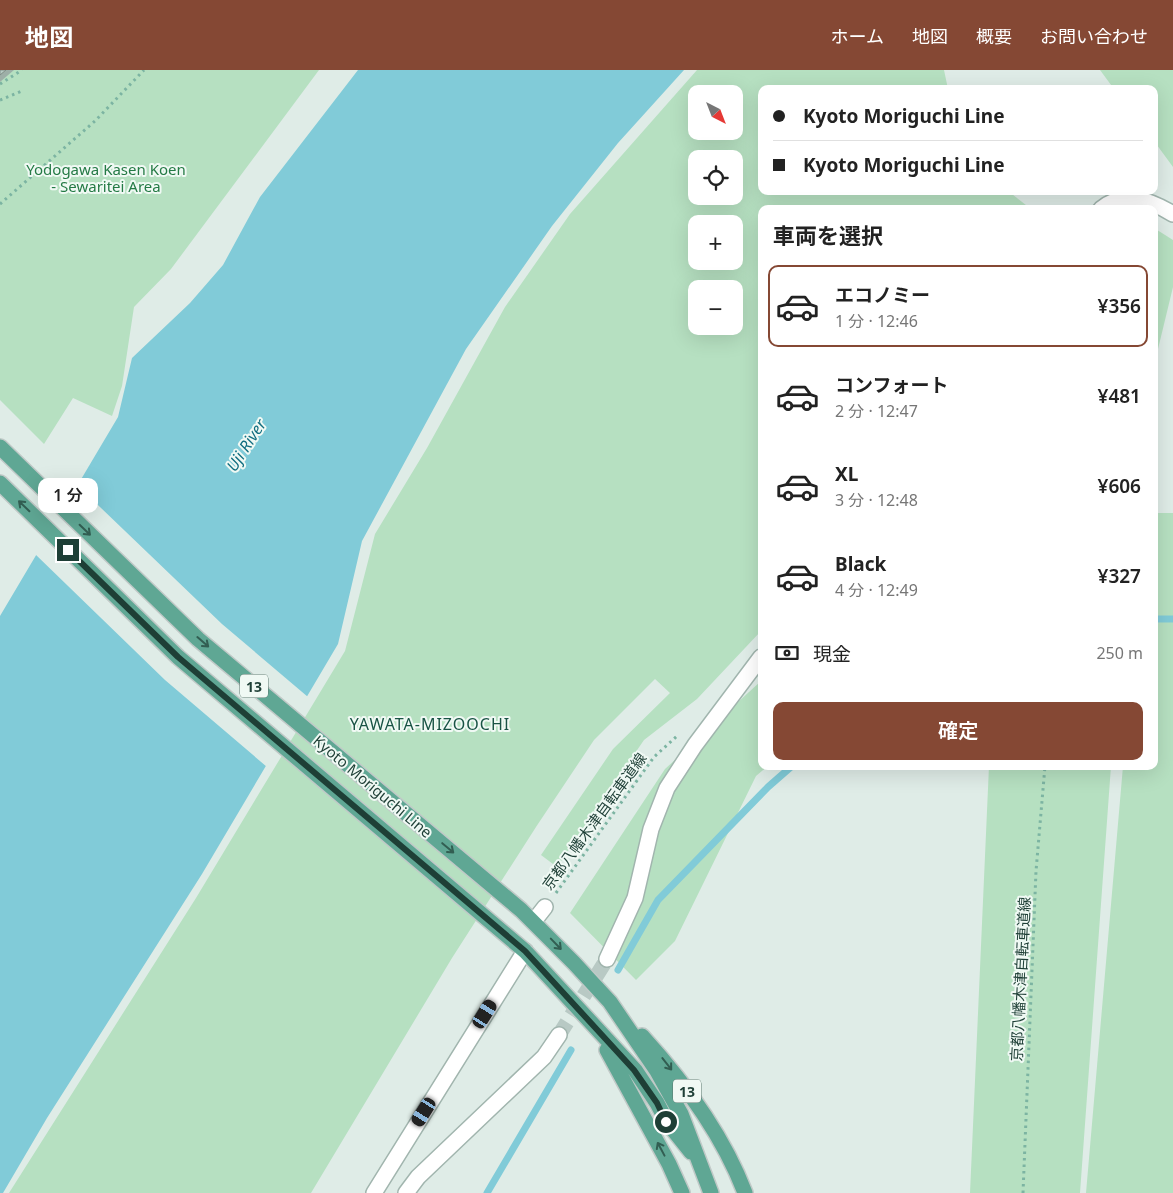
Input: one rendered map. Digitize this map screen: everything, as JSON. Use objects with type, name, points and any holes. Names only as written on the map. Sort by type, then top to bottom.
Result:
[{"type":"main road","name":"Kyoto Moriguchi Line","points":[[0,448],[198,639],[534,921],[610,1002],[657,1071],[681,1114],[711,1193]]},
{"type":"main road","name":"Kyoto Moriguchi Line","points":[[0,483],[178,657],[525,951],[634,1070],[657,1103],[666,1122],[698,1161]]},
{"type":"main road","name":"13","points":[[610,1002],[662,1058],[696,1102],[735,1166],[745,1193]]},
{"type":"main road","name":"13","points":[[594,1027],[669,1164],[682,1193]]},
{"type":"lane","points":[[1106,205],[1136,197],[1153,205]]},
{"type":"lane","points":[[1158,207],[1173,214]]},
{"type":"lane","points":[[607,959],[635,898],[651,829],[667,788],[695,745],[758,661]]},
{"type":"lane","points":[[534,921],[545,907]]},
{"type":"lane","points":[[374,1193],[525,951]]},
{"type":"lane","points":[[406,1193],[424,1171],[544,1057],[558,1035]]},
{"type":"path","points":[[0,84],[22,70]]},
{"type":"path","points":[[0,204],[95,121],[144,70]]},
{"type":"path","points":[[0,100],[22,91]]},
{"type":"path","name":"京都八幡木津自転車道線","points":[[545,907],[654,757],[682,732]]},
{"type":"path","name":"京都八幡木津自転車道線","points":[[1023,1193],[1036,871],[1045,770]]},
{"type":"green space","name":"Yodogawa Kasen Koen - Sewaritei Area","points":[[0,70],[319,70],[171,269],[134,307],[122,386],[112,416],[73,398],[44,444],[0,400]]},
{"type":"green space","points":[[697,70],[944,70],[947,85],[758,85],[758,195],[1013,195],[1026,205],[758,205],[758,634],[697,699],[644,740],[557,867],[541,855],[613,749],[670,693],[655,679],[594,740],[452,958],[311,1193],[9,1193],[196,898],[345,651],[375,534],[427,448],[505,307],[570,214]]},
{"type":"green space","points":[[1100,70],[1173,70],[1173,167],[1158,146],[1158,85],[1111,85]]},
{"type":"green space","points":[[1158,231],[1173,240],[1173,287],[1158,349]]},
{"type":"green space","points":[[1158,513],[1173,513],[1173,1193],[1086,1193],[1123,770],[1158,770]]},
{"type":"green space","points":[[758,684],[758,770],[763,770],[756,776],[675,941],[636,980],[570,913],[665,769]]},
{"type":"green space","points":[[989,770],[1111,770],[1080,1193],[970,1193]]},
{"type":"water","name":"Uji River","points":[[358,70],[684,70],[618,143],[552,226],[466,349],[362,541],[338,644],[202,874],[47,1118],[3,1193],[0,1193],[0,616],[118,417],[132,358],[190,303],[223,265],[260,197]]},
{"type":"pier","points":[[76,484],[222,624],[308,697],[267,767],[165,680],[35,554]]},
{"type":"waterway","points":[[1158,619],[1173,619]]},
{"type":"waterway","points":[[618,970],[658,900],[768,787],[787,770]]},
{"type":"waterway","points":[[487,1193],[571,1050]]},
{"type":"tunnel","points":[[559,1035],[607,959]]},
{"type":"district","name":"YAWATA-MIZOOCHI","points":[[430,724]]},
{"type":"route","points":[[68,550],[178,657],[525,951],[634,1070],[657,1103],[666,1122]]}]
